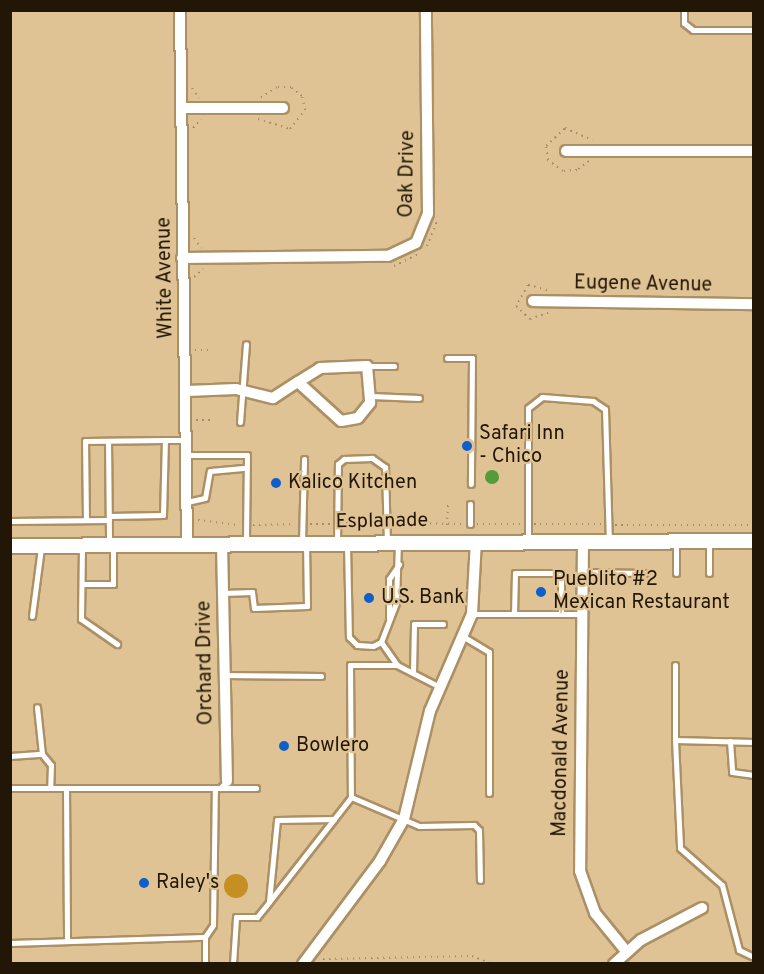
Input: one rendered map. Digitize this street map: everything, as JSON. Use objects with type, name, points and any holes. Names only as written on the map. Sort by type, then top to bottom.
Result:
[{"type":"main road","name":"Esplanade","points":[[10,546],[476,541],[753,541]]},
{"type":"street","name":"White Avenue","points":[[180,10],[182,258],[187,391],[186,455],[192,503],[187,544]]},
{"type":"street","name":"Oak Drive","points":[[182,258],[388,256],[416,243],[428,214],[426,10]]},
{"type":"street","points":[[181,108],[283,108]]},
{"type":"street","points":[[566,151],[753,151]]},
{"type":"street","name":"Eugene Avenue","points":[[533,301],[753,304]]},
{"type":"street","points":[[187,391],[245,392],[273,398],[297,382],[320,368],[367,366],[371,396],[368,411],[342,421],[297,382]]},
{"type":"street","points":[[303,963],[380,861],[403,820],[440,687],[464,637],[472,614],[476,541]]},
{"type":"street","name":"Macdonald Avenue","points":[[583,541],[580,871],[595,913],[626,951]]},
{"type":"street","name":"Orchard Drive","points":[[220,786],[224,675],[222,544]]},
{"type":"street","points":[[614,963],[626,951],[702,908]]},
{"type":"lane","points":[[684,10],[684,23],[693,30],[753,30]]},
{"type":"lane","points":[[240,422],[245,392],[246,344]]},
{"type":"lane","points":[[447,358],[472,358],[471,484]]},
{"type":"lane","points":[[367,366],[394,366]]},
{"type":"lane","points":[[371,396],[419,399]]},
{"type":"lane","points":[[528,541],[528,408],[542,397],[593,401],[606,409],[609,541]]},
{"type":"lane","points":[[10,521],[86,520],[164,514],[165,440]]},
{"type":"lane","points":[[86,520],[85,441],[186,440]]},
{"type":"lane","points":[[82,584],[113,584],[108,441]]},
{"type":"lane","points":[[186,455],[247,455],[246,544]]},
{"type":"lane","points":[[372,458],[385,467],[387,523],[399,564],[389,622],[381,642],[357,645],[349,636],[342,542],[338,524],[338,464],[344,459],[372,458]]},
{"type":"lane","points":[[223,593],[252,592],[254,608],[307,606],[302,524],[304,459]]},
{"type":"lane","points":[[192,503],[205,498],[210,471],[246,468]]},
{"type":"lane","points":[[470,524],[471,504]]},
{"type":"lane","points":[[676,542],[676,573]]},
{"type":"lane","points":[[708,573],[709,542]]},
{"type":"lane","points":[[32,616],[41,546]]},
{"type":"lane","points":[[82,546],[81,620],[117,644]]},
{"type":"lane","points":[[389,622],[389,579],[399,564]]},
{"type":"lane","points":[[582,572],[645,573]]},
{"type":"lane","points":[[514,614],[515,573],[561,573],[561,614]]},
{"type":"lane","points":[[472,614],[582,614]]},
{"type":"lane","points":[[413,673],[414,624],[443,624]]},
{"type":"lane","points":[[464,637],[489,652],[489,793]]},
{"type":"lane","points":[[381,642],[397,665]]},
{"type":"lane","points":[[233,963],[236,917],[257,917],[351,797],[350,665],[397,665],[440,687]]},
{"type":"lane","points":[[675,665],[675,740],[680,848],[722,885],[739,950],[753,957]]},
{"type":"lane","points":[[224,675],[321,676]]},
{"type":"lane","points":[[38,707],[42,754],[51,765],[50,788]]},
{"type":"lane","points":[[675,740],[753,742]]},
{"type":"lane","points":[[730,741],[732,772],[753,775]]},
{"type":"lane","points":[[10,756],[42,754]]},
{"type":"lane","points":[[205,963],[205,937],[213,925],[220,786]]},
{"type":"lane","points":[[10,788],[220,786],[256,788]]},
{"type":"lane","points":[[66,788],[67,939]]},
{"type":"lane","points":[[351,797],[418,826],[474,825],[479,830],[480,880]]},
{"type":"lane","points":[[268,902],[277,820],[334,819]]},
{"type":"lane","points":[[10,943],[67,939],[205,937]]},
{"type":"path","points":[[389,266],[424,249],[438,212]]},
{"type":"path","points":[[193,230],[195,242],[207,249]]},
{"type":"path","points":[[194,284],[199,271],[208,268]]},
{"type":"path","points":[[195,339],[195,362]]},
{"type":"path","points":[[195,350],[211,350]]},
{"type":"path","points":[[196,410],[196,432]]},
{"type":"path","points":[[196,420],[211,420]]},
{"type":"path","points":[[192,503],[203,524],[753,525]]},
{"type":"path","points":[[447,525],[448,504]]},
{"type":"path","points":[[323,959],[472,956],[493,963]]},
{"type":"shaded area","points":[[492,470],[497,472],[499,477],[497,482],[492,484],[487,482],[485,477],[487,472]]},
{"type":"shaded area","points":[[236,874],[245,877],[248,886],[245,895],[236,898],[227,895],[224,886],[227,877]]},
{"type":"place","name":"Safari Inn - Chico","points":[[467,446]]},
{"type":"place","name":"Kalico Kitchen","points":[[276,483]]},
{"type":"place","name":"Pueblito #2 Mexican Restaurant","points":[[541,592]]},
{"type":"place","name":"U.S. Bank","points":[[369,598]]},
{"type":"place","name":"Bowlero","points":[[284,746]]},
{"type":"place","name":"Raley's","points":[[144,883]]}]
